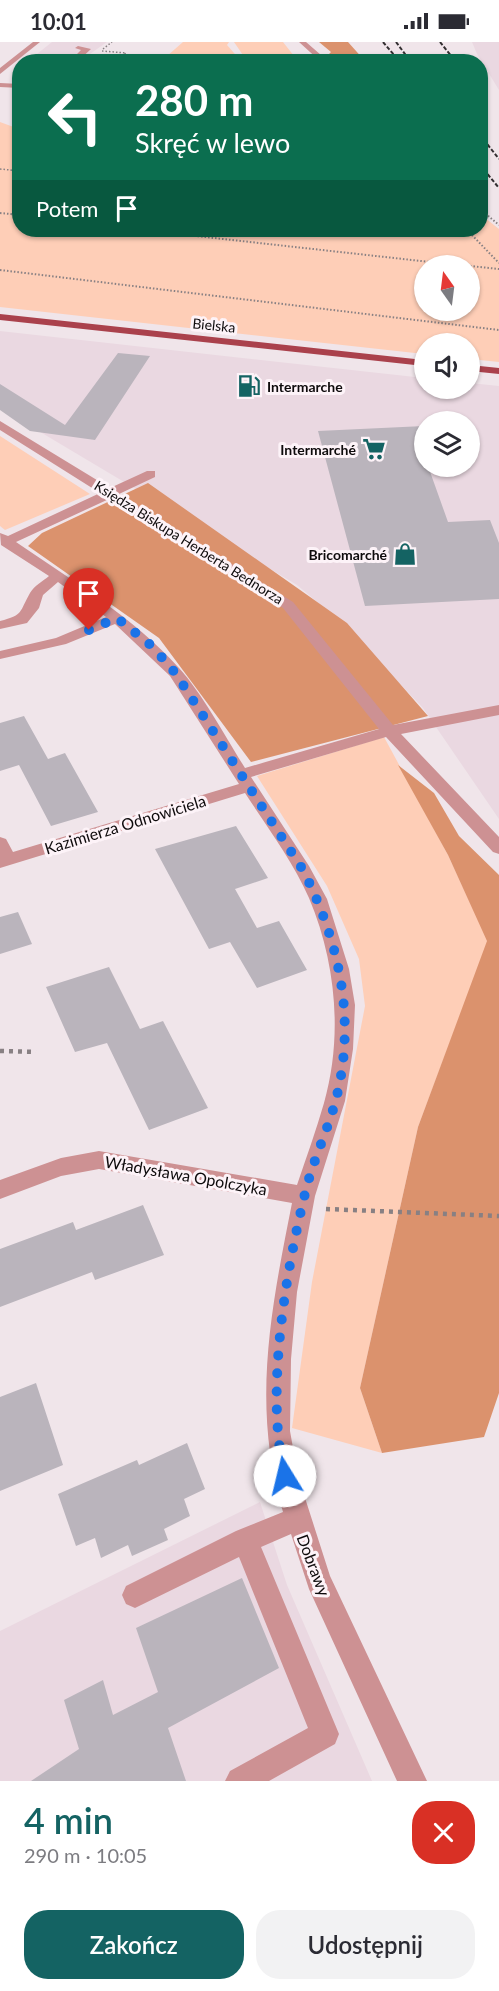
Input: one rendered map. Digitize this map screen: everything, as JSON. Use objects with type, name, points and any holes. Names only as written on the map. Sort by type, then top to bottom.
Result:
[{"type":"main road","name":"Bielska","points":[[0,316],[414,362]]},
{"type":"main road","points":[[480,369],[499,371]]},
{"type":"street","points":[[22,54],[37,42]]},
{"type":"street","points":[[302,42],[316,54]]},
{"type":"street","points":[[78,48],[87,49],[81,54]]},
{"type":"street","points":[[0,72],[12,62]]},
{"type":"street","name":"Księdza Biskupa Herberta Bednorza","points":[[0,425],[288,605],[389,731],[479,823],[499,848]]},
{"type":"street","points":[[3,540],[151,474]]},
{"type":"street","name":"Dobrawy","points":[[3,540],[117,618],[153,647],[176,674],[246,780],[303,870],[318,899],[340,969],[345,1005],[343,1049],[335,1101],[304,1196],[286,1292],[279,1359],[278,1431],[285,1476],[318,1580],[412,1781]]},
{"type":"street","points":[[0,625],[22,620],[32,608],[37,593],[57,576]]},
{"type":"street","points":[[0,655],[61,641],[117,618]]},
{"type":"street","name":"Kazimierza Odnowiciela","points":[[4,861],[389,731],[499,710]]},
{"type":"street","points":[[479,823],[499,825]]},
{"type":"street","points":[[0,843],[4,861]]},
{"type":"street","name":"Władysława Opolczyka","points":[[0,1190],[71,1164],[99,1160],[304,1196]]},
{"type":"street","points":[[135,1595],[245,1540],[297,1519]]},
{"type":"street","points":[[245,1540],[325,1734],[245,1780]]},
{"type":"path","points":[[100,51],[125,54]]},
{"type":"path","points":[[205,237],[414,260]]},
{"type":"path","points":[[474,237],[499,263]]},
{"type":"path","points":[[480,267],[499,269]]},
{"type":"path","points":[[0,270],[499,330]]},
{"type":"path","points":[[0,1051],[36,1052]]},
{"type":"path","points":[[304,1196],[325,1209],[499,1216]]},
{"type":"shaded area","points":[[52,42],[107,42],[90,54],[37,54]]},
{"type":"shaded area","points":[[183,42],[229,42],[227,45],[235,54],[169,54]]},
{"type":"shaded area","points":[[234,42],[283,42],[292,54],[242,54]]},
{"type":"shaded area","points":[[319,42],[348,42],[359,54],[329,54],[331,52]]},
{"type":"shaded area","points":[[472,42],[499,42],[499,90],[488,72],[488,54],[477,54]]},
{"type":"shaded area","points":[[0,122],[12,126],[12,237],[488,237],[488,220],[499,229],[499,362],[480,360],[480,333],[414,333],[414,353],[0,307]]},
{"type":"shaded area","points":[[0,331],[414,377],[414,399],[480,399],[480,384],[499,386],[499,819],[423,708],[341,622],[297,585],[0,408]]},
{"type":"shaded area","points":[[0,436],[90,494],[5,530],[0,526]]},
{"type":"shaded area","points":[[148,483],[347,623],[428,716],[251,762],[159,638],[28,546],[42,533]]},
{"type":"shaded area","points":[[384,737],[448,855],[488,941],[418,1127],[360,1388],[382,1453],[292,1428],[312,1282],[365,1006],[359,959],[327,886],[257,776]]},
{"type":"shaded area","points":[[398,765],[434,793],[459,836],[499,875],[499,1393],[484,1437],[382,1453],[360,1388],[418,1127],[487,941],[448,855]]},
{"type":"shaded area","points":[[260,1502],[287,1585],[372,1781],[0,1781],[0,1631]]},
{"type":"building","points":[[118,353],[150,356],[95,440],[30,431],[0,410],[0,384],[65,425]]},
{"type":"building","name":"Bricomarché","points":[[414,426],[414,477],[432,477],[448,522],[490,520],[499,543],[499,599],[365,606],[318,431]]},
{"type":"building","points":[[24,716],[48,759],[65,753],[98,812],[51,826],[19,765],[0,771],[0,723]]},
{"type":"building","points":[[236,826],[268,878],[235,889],[257,928],[279,921],[307,970],[257,988],[230,942],[209,949],[155,849]]},
{"type":"building","points":[[18,912],[32,944],[0,954],[0,917]]},
{"type":"building","points":[[109,967],[140,1029],[163,1021],[208,1108],[149,1130],[107,1043],[75,1052],[46,987]]},
{"type":"building","points":[[143,1205],[164,1255],[95,1280],[92,1272],[0,1307],[0,1249],[73,1222],[76,1230]]},
{"type":"building","points":[[36,1383],[63,1465],[0,1491],[0,1397]]},
{"type":"building","points":[[187,1443],[205,1489],[184,1499],[190,1516],[164,1529],[168,1540],[132,1556],[128,1545],[101,1558],[95,1538],[76,1546],[58,1494],[137,1460],[139,1465]]},
{"type":"building","points":[[242,1578],[279,1668],[168,1728],[186,1781],[31,1781],[79,1749],[64,1700],[103,1680],[113,1715],[158,1692],[136,1628]]},
{"type":"railway","points":[[383,42],[393,54]]},
{"type":"railway","points":[[396,42],[405,54]]},
{"type":"railway","points":[[440,42],[450,54]]},
{"type":"railway","points":[[488,145],[499,159]]},
{"type":"railway","points":[[488,175],[499,188]]},
{"type":"place","name":"Intermarche","points":[[249,386]]},
{"type":"place","name":"Intermarché","points":[[374,449]]},
{"type":"place","name":"Bricomarché","points":[[405,554]]},
{"type":"route","points":[[89,630],[117,618],[153,647],[176,674],[303,870],[318,899],[340,969],[345,1005],[343,1049],[335,1101],[304,1196],[286,1292],[279,1359],[278,1431],[285,1476]]}]
